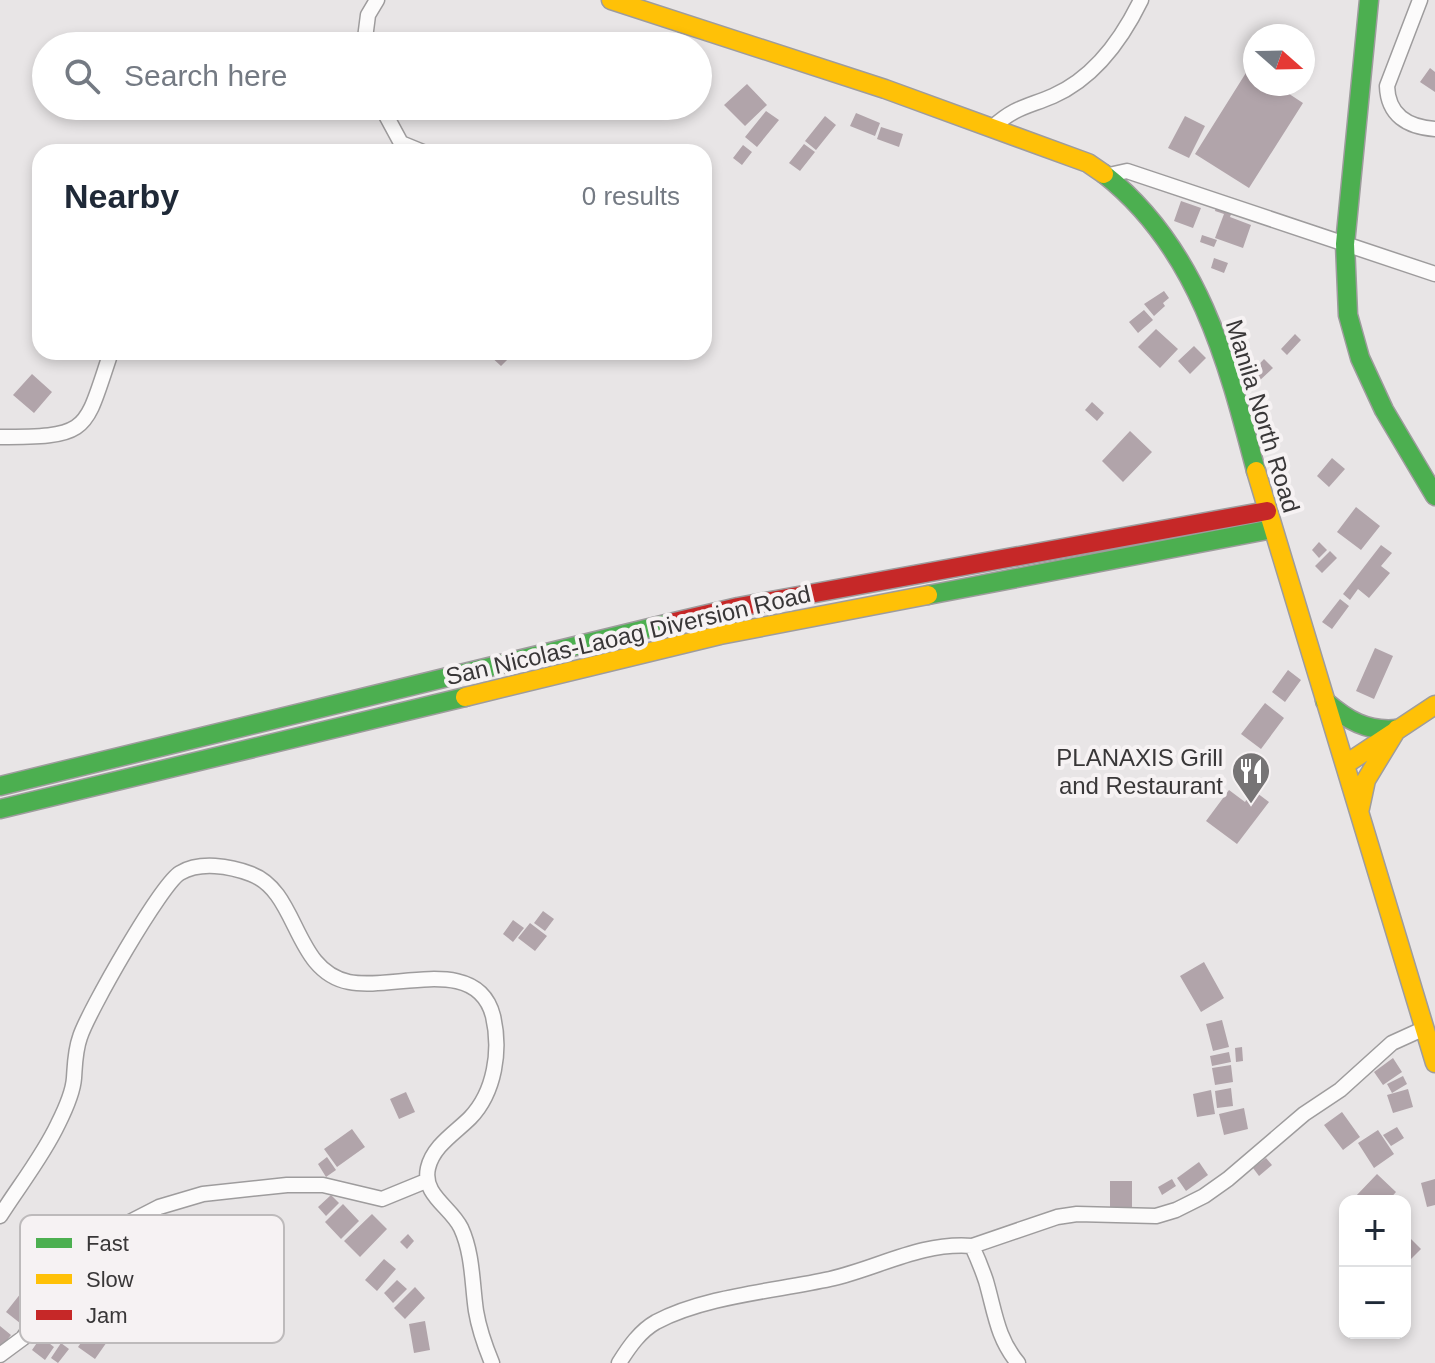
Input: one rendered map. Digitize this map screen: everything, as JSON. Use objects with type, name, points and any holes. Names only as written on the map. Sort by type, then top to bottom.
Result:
[{"type":"main road","name":"Manila North Road","points":[[611,0],[710,32]]},
{"type":"main road","points":[[1369,0],[1345,244],[1348,315],[1360,358],[1384,410],[1435,496]]},
{"type":"main road","name":"Manila North Road","points":[[712,33],[885,89],[1088,163],[1109,175],[1147,214],[1192,280],[1230,376],[1269,520],[1435,1063]]},
{"type":"main road","name":"San Nicolas-Laoag Diversion Road","points":[[0,786],[738,607],[1269,520]]},
{"type":"main road","name":"San Nicolas-Laoag Diversion Road","points":[[0,809],[720,635],[1269,520]]},
{"type":"main road","points":[[1325,701],[1342,716],[1364,728],[1375,731],[1397,729]]},
{"type":"main road","points":[[1346,764],[1435,705]]},
{"type":"main road","points":[[1359,811],[1366,780],[1397,729]]},
{"type":"street","points":[[366,32],[368,15],[377,0]]},
{"type":"street","points":[[993,127],[1010,112],[1053,96],[1082,77],[1111,51],[1141,0]]},
{"type":"street","points":[[1420,0],[1392,71],[1387,99],[1396,115],[1409,123],[1435,129]]},
{"type":"street","points":[[389,120],[403,144]]},
{"type":"street","points":[[1109,175],[1119,170],[1127,171],[1435,274]]},
{"type":"street","points":[[0,437],[56,435],[82,426],[95,405],[109,360]]},
{"type":"street","points":[[0,1216],[58,1125],[72,1089],[81,1032],[164,888],[179,873],[201,866],[237,870],[263,880],[285,906],[297,935],[310,953],[323,969],[336,978],[367,984],[453,979],[468,983],[484,997],[494,1020],[495,1069],[488,1089],[472,1116],[439,1147],[430,1160],[426,1181],[430,1191],[460,1226],[469,1248],[476,1313],[492,1363]]},
{"type":"street","points":[[619,1363],[638,1336],[653,1324],[718,1301],[833,1279],[926,1247],[949,1244],[972,1246],[1057,1217],[1077,1214],[1156,1216],[1176,1210],[1228,1179],[1304,1114],[1340,1090],[1392,1043],[1425,1028]]},
{"type":"street","points":[[143,1215],[203,1194],[287,1185],[323,1185],[382,1199],[426,1181]]},
{"type":"street","points":[[972,1246],[985,1280],[996,1327],[1003,1344],[1018,1363]]},
{"type":"street","points":[[0,1355],[20,1340]]},
{"type":"building","points":[[1430,68],[1435,72],[1435,92],[1420,82]]},
{"type":"building","points":[[1243,78],[1243,96],[1292,96],[1303,103],[1249,188],[1195,154]]},
{"type":"building","points":[[747,84],[767,105],[745,126],[724,105]]},
{"type":"building","points":[[766,111],[779,120],[757,147],[745,137]]},
{"type":"building","points":[[856,113],[880,123],[875,136],[850,126]]},
{"type":"building","points":[[825,116],[836,125],[816,150],[805,141]]},
{"type":"building","points":[[1185,116],[1205,126],[1189,158],[1168,148]]},
{"type":"building","points":[[881,127],[903,134],[899,147],[877,139]]},
{"type":"building","points":[[804,144],[815,152],[800,171],[789,163]]},
{"type":"building","points":[[743,145],[752,152],[742,165],[733,158]]},
{"type":"building","points":[[1181,201],[1201,208],[1193,228],[1174,221]]},
{"type":"building","points":[[1217,203],[1233,209],[1230,217],[1251,225],[1243,248],[1215,238],[1224,214],[1215,211]]},
{"type":"building","points":[[1202,235],[1217,240],[1214,247],[1200,242]]},
{"type":"building","points":[[1214,258],[1228,263],[1224,273],[1211,268]]},
{"type":"building","points":[[1164,291],[1169,298],[1154,316],[1144,304]]},
{"type":"building","points":[[1144,310],[1153,320],[1138,333],[1129,322]]},
{"type":"building","points":[[1156,329],[1178,349],[1160,368],[1138,347]]},
{"type":"building","points":[[1295,334],[1301,340],[1287,355],[1281,349]]},
{"type":"building","points":[[1194,346],[1206,358],[1190,374],[1178,361]]},
{"type":"building","points":[[1264,359],[1273,368],[1258,382],[1250,374]]},
{"type":"building","points":[[32,374],[52,392],[34,413],[13,395]]},
{"type":"building","points":[[1092,402],[1104,413],[1097,421],[1085,410]]},
{"type":"building","points":[[1130,431],[1152,452],[1123,482],[1102,461]]},
{"type":"building","points":[[1332,458],[1345,469],[1329,487],[1317,476]]},
{"type":"building","points":[[1356,507],[1380,526],[1361,550],[1337,532]]},
{"type":"building","points":[[1319,542],[1327,550],[1319,558],[1312,550]]},
{"type":"building","points":[[1381,545],[1392,553],[1381,566],[1390,573],[1369,598],[1358,589],[1350,600],[1343,594]]},
{"type":"building","points":[[1330,551],[1337,558],[1322,573],[1315,566]]},
{"type":"building","points":[[1340,599],[1349,606],[1332,629],[1322,622]]},
{"type":"building","points":[[1375,648],[1393,656],[1374,699],[1356,691]]},
{"type":"building","points":[[1288,670],[1301,680],[1285,702],[1272,692]]},
{"type":"building","points":[[1265,703],[1284,718],[1261,749],[1241,734]]},
{"type":"building","points":[[1229,790],[1245,802],[1253,790],[1269,802],[1237,844],[1206,821]]},
{"type":"building","points":[[543,911],[554,919],[545,931],[534,923]]},
{"type":"building","points":[[513,920],[524,928],[513,942],[503,934]]},
{"type":"building","points":[[530,923],[547,936],[535,951],[518,938]]},
{"type":"building","points":[[1204,962],[1224,998],[1201,1012],[1180,976]]},
{"type":"building","points":[[1222,1020],[1229,1047],[1213,1051],[1206,1024]]},
{"type":"building","points":[[1242,1047],[1243,1061],[1236,1062],[1235,1048]]},
{"type":"building","points":[[1229,1052],[1231,1062],[1212,1066],[1210,1056]]},
{"type":"building","points":[[1393,1058],[1402,1072],[1383,1085],[1374,1072]]},
{"type":"building","points":[[1231,1065],[1233,1082],[1215,1085],[1212,1068]]},
{"type":"building","points":[[1403,1076],[1407,1084],[1392,1093],[1387,1084]]},
{"type":"building","points":[[1231,1088],[1233,1106],[1217,1108],[1215,1091]]},
{"type":"building","points":[[1408,1089],[1413,1107],[1393,1113],[1387,1095]]},
{"type":"building","points":[[1211,1090],[1215,1114],[1197,1117],[1193,1094]]},
{"type":"building","points":[[406,1092],[415,1112],[399,1119],[390,1099]]},
{"type":"building","points":[[1244,1108],[1248,1129],[1224,1135],[1219,1114]]},
{"type":"building","points":[[1342,1112],[1360,1137],[1343,1150],[1324,1125]]},
{"type":"building","points":[[1397,1127],[1404,1138],[1391,1146],[1383,1135]]},
{"type":"building","points":[[352,1129],[365,1147],[337,1167],[324,1149]]},
{"type":"building","points":[[1378,1130],[1394,1154],[1374,1168],[1358,1143]]},
{"type":"building","points":[[327,1157],[336,1170],[326,1177],[318,1164]]},
{"type":"building","points":[[1266,1158],[1272,1165],[1259,1176],[1253,1168]]},
{"type":"building","points":[[1199,1162],[1208,1175],[1186,1191],[1177,1178]]},
{"type":"building","points":[[1377,1174],[1396,1192],[1393,1195],[1357,1195]]},
{"type":"building","points":[[1172,1179],[1176,1186],[1162,1195],[1158,1187]]},
{"type":"building","points":[[1435,1179],[1435,1205],[1427,1207],[1421,1183]]},
{"type":"building","points":[[1110,1181],[1132,1181],[1132,1211],[1110,1211]]},
{"type":"building","points":[[331,1195],[339,1203],[326,1216],[318,1207]]},
{"type":"building","points":[[343,1204],[359,1221],[341,1239],[325,1222]]},
{"type":"building","points":[[372,1214],[387,1229],[360,1257],[344,1241]]},
{"type":"building","points":[[408,1234],[414,1241],[407,1249],[400,1242]]},
{"type":"building","points":[[1411,1239],[1421,1249],[1411,1259]]},
{"type":"building","points":[[384,1259],[396,1269],[377,1291],[365,1280]]},
{"type":"building","points":[[397,1280],[407,1289],[393,1303],[384,1293]]},
{"type":"building","points":[[415,1287],[425,1298],[405,1319],[394,1308]]},
{"type":"building","points":[[20,1294],[20,1323],[6,1312]]},
{"type":"building","points":[[425,1321],[430,1350],[414,1353],[409,1324]]},
{"type":"building","points":[[0,1326],[11,1335],[0,1349]]},
{"type":"building","points":[[37,1343],[49,1343],[54,1347],[45,1360],[32,1350]]},
{"type":"building","points":[[61,1343],[69,1349],[58,1363],[51,1358]]},
{"type":"building","points":[[81,1343],[106,1343],[95,1359],[78,1347]]},
{"type":"traffic: fast","points":[[1369,0],[1345,244],[1348,315],[1360,358],[1384,410],[1435,496]]},
{"type":"traffic: fast","points":[[1104,174],[1136,203],[1186,271],[1220,348],[1256,471]]},
{"type":"traffic: fast","points":[[928,595],[1272,529]]},
{"type":"traffic: fast","points":[[0,786],[670,623]]},
{"type":"traffic: fast","points":[[0,809],[465,697]]},
{"type":"traffic: fast","points":[[1325,701],[1358,723],[1376,729],[1397,729]]},
{"type":"traffic: slow","points":[[611,0],[710,32]]},
{"type":"traffic: slow","points":[[712,33],[885,89],[1088,163],[1104,174]]},
{"type":"traffic: slow","points":[[1256,471],[1435,1063]]},
{"type":"traffic: slow","points":[[465,697],[720,635],[928,595]]},
{"type":"traffic: slow","points":[[1346,764],[1435,705]]},
{"type":"traffic: slow","points":[[1360,808],[1366,780],[1397,729]]},
{"type":"traffic: jam","points":[[670,623],[738,607],[1267,511]]},
{"type":"place","name":"PLANAXIS Grill and Restaurant","points":[[1251,805]]}]
